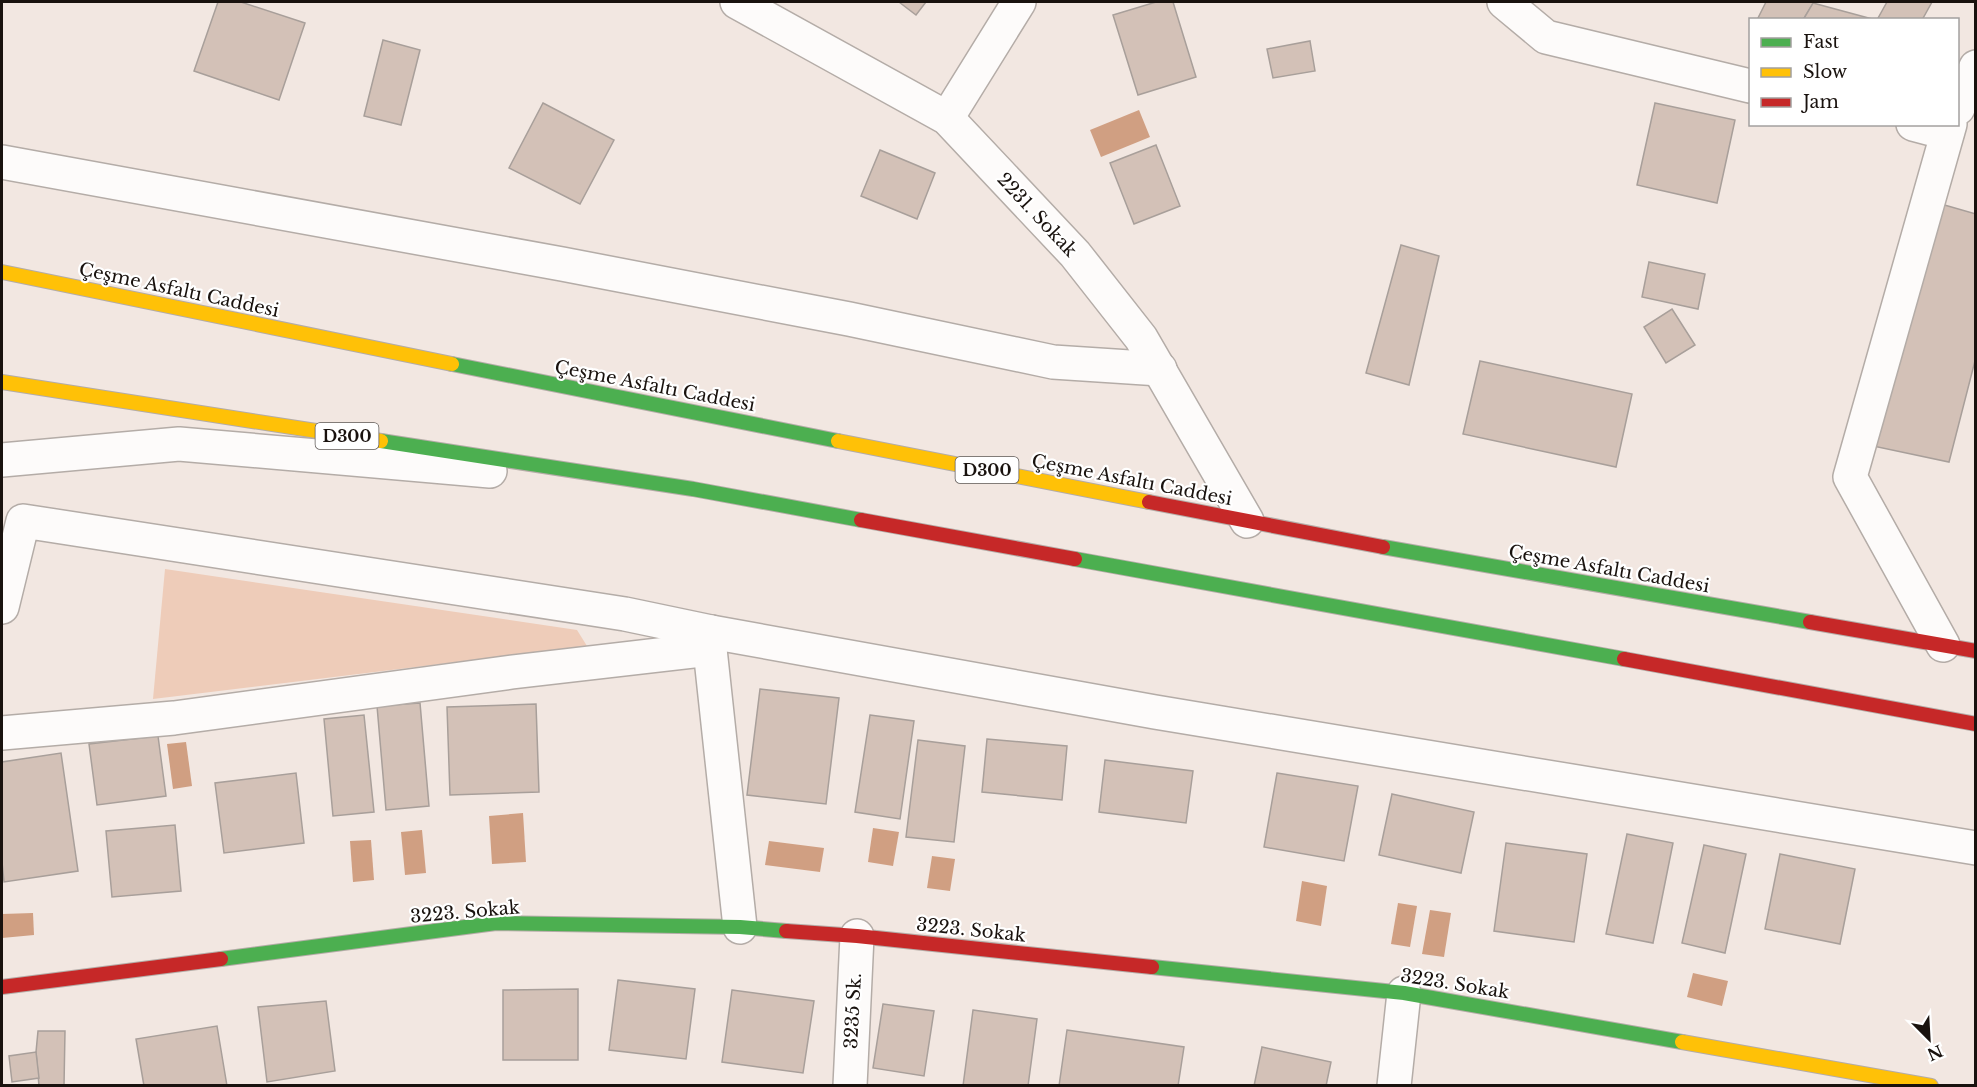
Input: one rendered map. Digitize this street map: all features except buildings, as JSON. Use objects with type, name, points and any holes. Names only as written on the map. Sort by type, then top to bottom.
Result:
[{"type":"main road","name":"Çeşme Asfaltı Caddesi","points":[[2,272],[550,384],[1247,521],[1498,568],[1976,651]]},
{"type":"main road","name":"D300","points":[[2,382],[693,489],[1976,724]]},
{"type":"main road","name":"3223. Sokak","points":[[2,987],[496,923],[740,927],[857,936],[1404,993],[1931,1086]]},
{"type":"street","name":"2231. Sokak","points":[[737,2],[947,118],[1075,254],[1141,338],[1247,521]]},
{"type":"street","points":[[947,118],[1019,2]]},
{"type":"street","points":[[1504,2],[1545,37],[1749,86]]},
{"type":"street","points":[[1959,106],[1976,67]]},
{"type":"street","points":[[1943,645],[1850,477],[1951,126]]},
{"type":"street","points":[[2,162],[597,271],[849,319],[1053,362],[1160,369]]},
{"type":"street","points":[[2,460],[179,444],[693,489]]},
{"type":"street","points":[[2,607],[23,521],[625,614],[711,640],[1976,848]]},
{"type":"street","points":[[2,733],[174,718],[512,672],[711,640]]},
{"type":"street","points":[[711,640],[740,927]]},
{"type":"street","name":"3235 Sk.","points":[[850,1086],[857,936]]},
{"type":"street","points":[[1394,1086],[1404,993]]},
{"type":"shaded area","points":[[1139,110],[1150,137],[1101,157],[1090,130]]},
{"type":"shaded area","points":[[165,569],[577,630],[587,646],[153,699]]},
{"type":"shaded area","points":[[186,742],[192,786],[173,789],[167,744]]},
{"type":"shaded area","points":[[523,813],[526,862],[492,864],[489,816]]},
{"type":"shaded area","points":[[873,828],[899,832],[893,866],[868,862]]},
{"type":"shaded area","points":[[422,830],[426,873],[405,875],[401,832]]},
{"type":"shaded area","points":[[371,840],[374,880],[353,882],[350,841]]},
{"type":"shaded area","points":[[769,841],[824,848],[820,872],[765,865]]},
{"type":"shaded area","points":[[932,856],[955,859],[950,891],[927,888]]},
{"type":"shaded area","points":[[1302,881],[1327,886],[1321,926],[1296,921]]},
{"type":"shaded area","points":[[1398,903],[1417,906],[1410,947],[1391,944]]},
{"type":"shaded area","points":[[1430,910],[1451,913],[1444,957],[1422,954]]},
{"type":"shaded area","points":[[33,913],[34,935],[2,938],[2,914]]},
{"type":"shaded area","points":[[1693,973],[1728,981],[1722,1006],[1687,997]]},
{"type":"traffic: fast","points":[[452,364],[838,441]]},
{"type":"traffic: fast","points":[[381,441],[693,489],[861,520]]},
{"type":"traffic: fast","points":[[1383,547],[1810,622]]},
{"type":"traffic: fast","points":[[1075,559],[1624,659]]},
{"type":"traffic: fast","points":[[221,959],[496,923],[740,927],[786,931]]},
{"type":"traffic: fast","points":[[1152,967],[1404,993],[1682,1042]]},
{"type":"traffic: slow","points":[[2,272],[452,364]]},
{"type":"traffic: slow","points":[[2,382],[381,441]]},
{"type":"traffic: slow","points":[[838,441],[1149,502]]},
{"type":"traffic: slow","points":[[1682,1042],[1931,1086]]},
{"type":"traffic: jam","points":[[1149,502],[1383,547]]},
{"type":"traffic: jam","points":[[861,520],[1075,559]]},
{"type":"traffic: jam","points":[[1810,622],[1976,651]]},
{"type":"traffic: jam","points":[[1624,659],[1976,724]]},
{"type":"traffic: jam","points":[[786,931],[857,936],[1152,967]]},
{"type":"traffic: jam","points":[[2,987],[221,959]]}]
